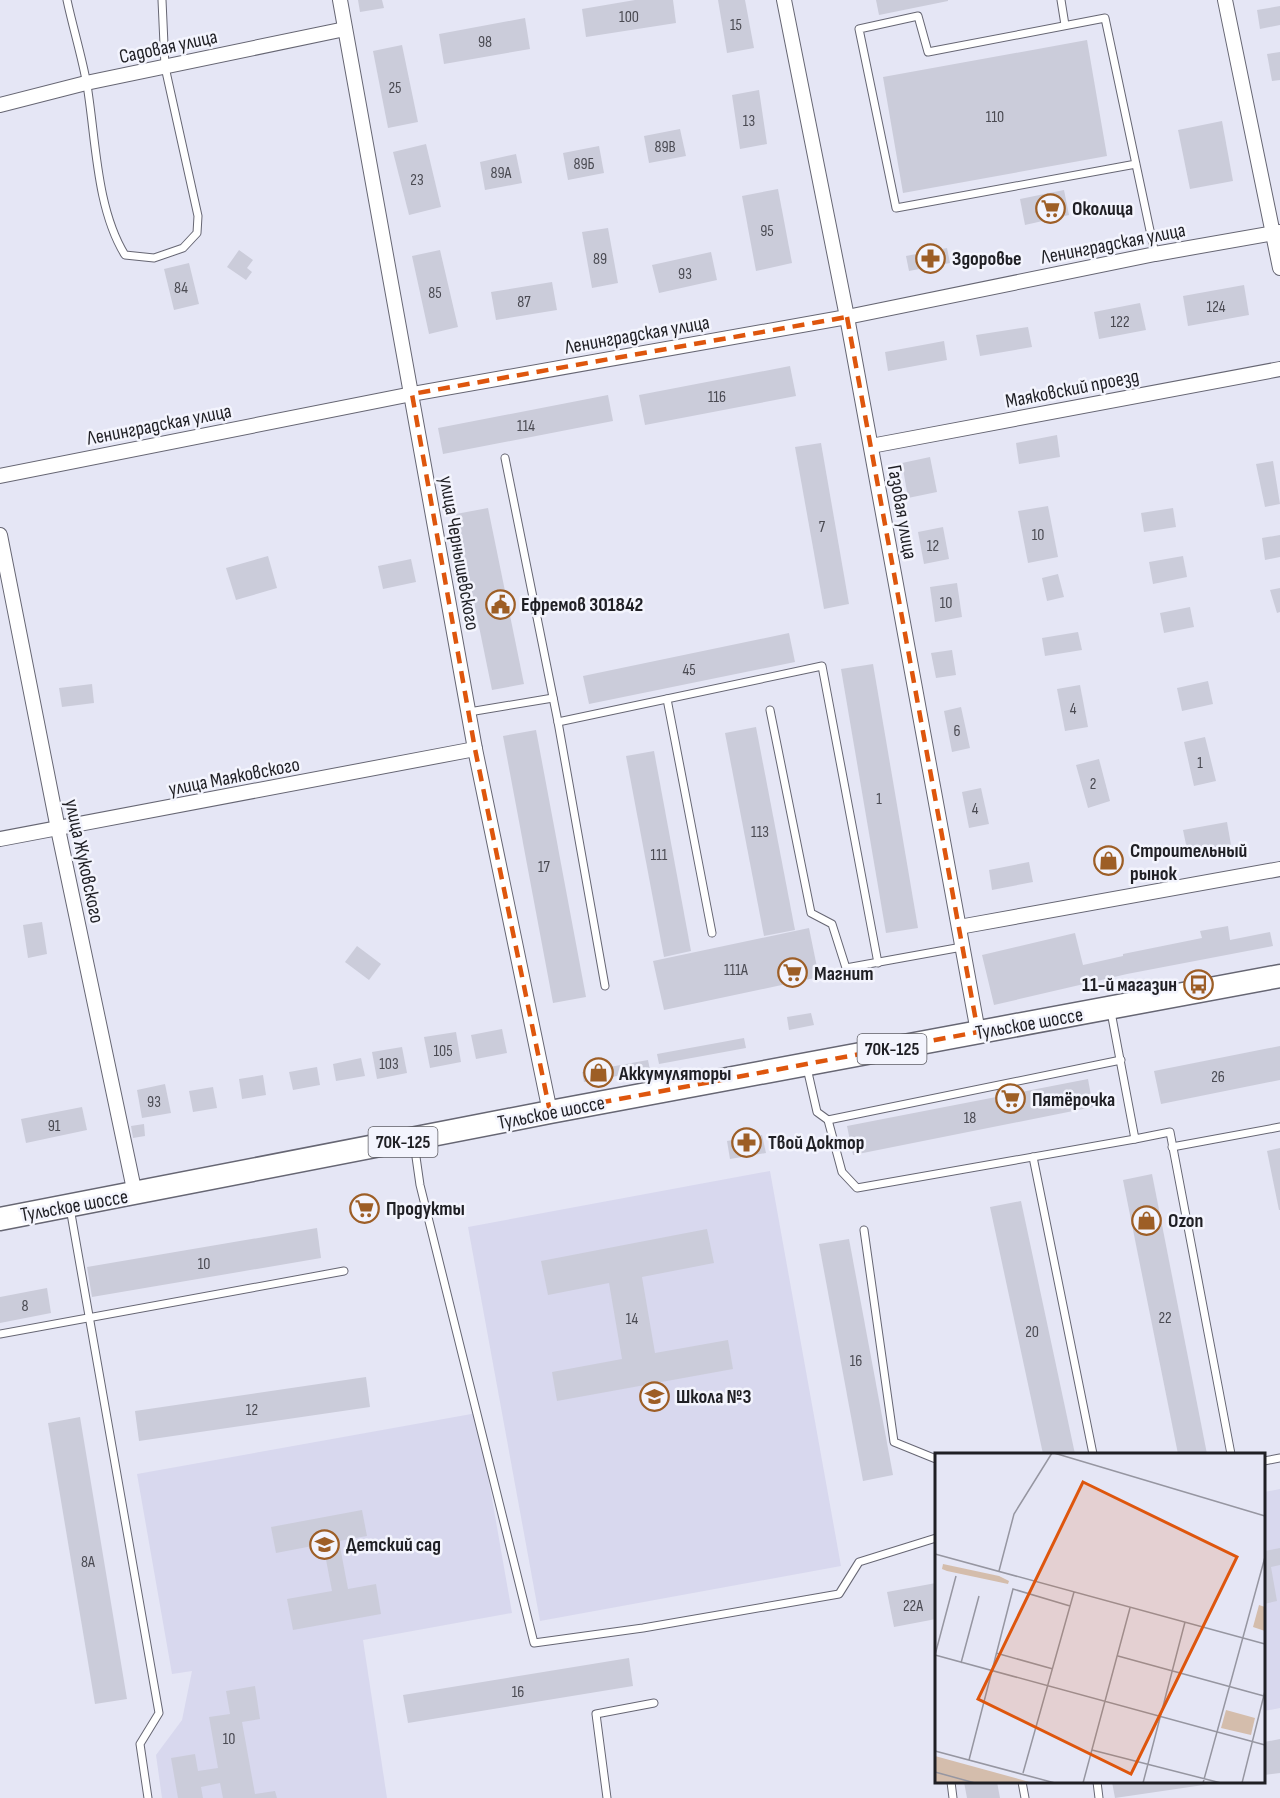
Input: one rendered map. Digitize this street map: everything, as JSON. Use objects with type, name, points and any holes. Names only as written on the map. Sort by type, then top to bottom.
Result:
[{"type":"main road","name":"Тульское шоссе","points":[[0,1219],[550,1112],[1280,976]]},
{"type":"street","name":"улица Чернышевского","points":[[340,0],[475,749],[550,1112]]},
{"type":"street","name":"Газовая улица","points":[[784,0],[847,317],[978,1032]]},
{"type":"street","points":[[1225,0],[1276,232],[1280,268]]},
{"type":"street","name":"Садовая улица","points":[[0,105],[86,83],[345,28]]},
{"type":"street","name":"Ленинградская улица","points":[[0,476],[412,394],[847,317],[1155,254],[1276,232]]},
{"type":"street","name":"Маяковский проезд","points":[[871,446],[1280,369]]},
{"type":"street","name":"улица Жуковского","points":[[0,535],[58,829],[135,1194]]},
{"type":"street","name":"улица Маяковского","points":[[0,839],[475,749]]},
{"type":"street","points":[[959,927],[1280,869]]},
{"type":"lane","points":[[67,0],[86,83],[102,189],[117,240],[126,255],[154,258],[183,248],[197,233],[198,216],[165,67],[162,0]]},
{"type":"lane","points":[[1061,0],[1065,25]]},
{"type":"lane","points":[[1136,164],[896,208],[859,29],[918,16],[928,52],[1105,18],[1136,164],[1155,254]]},
{"type":"lane","points":[[505,458],[558,722],[605,986]]},
{"type":"lane","points":[[558,722],[822,666],[878,963]]},
{"type":"lane","points":[[469,712],[553,698]]},
{"type":"lane","points":[[667,699],[712,933]]},
{"type":"lane","points":[[770,710],[811,913],[832,924],[846,968],[962,947]]},
{"type":"lane","points":[[1110,1008],[1135,1138]]},
{"type":"lane","points":[[828,1120],[1121,1060]]},
{"type":"lane","points":[[806,1065],[817,1112],[828,1120],[842,1172],[857,1188],[1170,1132],[1231,1453]]},
{"type":"lane","points":[[1172,1147],[1280,1128]]},
{"type":"lane","points":[[414,1140],[420,1185],[534,1643],[643,1628],[839,1594],[859,1562],[935,1538]]},
{"type":"lane","points":[[1033,1157],[1093,1453]]},
{"type":"lane","points":[[69,1206],[159,1713],[140,1744],[148,1798]]},
{"type":"lane","points":[[864,1230],[894,1442],[935,1459]]},
{"type":"lane","points":[[0,1334],[344,1270]]},
{"type":"lane","points":[[1265,1461],[1280,1458]]},
{"type":"lane","points":[[607,1798],[597,1713],[654,1703]]},
{"type":"lane","points":[[951,1783],[953,1798]]},
{"type":"lane","points":[[1022,1783],[1024,1798]]},
{"type":"lane","points":[[1097,1783],[1099,1798]]},
{"type":"highlighted area","points":[[847,317],[978,1032],[550,1112],[475,749],[412,394]]},
{"type":"shaded area","name":"Школа №3","points":[[770,1171],[841,1566],[540,1621],[468,1227]]},
{"type":"shaded area","name":"Детский сад","points":[[477,1413],[512,1613],[363,1640],[387,1798],[162,1798],[156,1755],[182,1720],[192,1671],[172,1674],[137,1474]]},
{"type":"shaded area","points":[[1280,1489],[1280,1708],[1265,1711],[1265,1492]]},
{"type":"building","points":[[358,0],[382,0],[384,8],[360,12]]},
{"type":"building","points":[[635,0],[673,0],[676,23],[586,37],[582,9]]},
{"type":"building","points":[[718,0],[745,0],[754,48],[727,53]]},
{"type":"building","points":[[876,0],[948,0],[948,1],[879,15]]},
{"type":"building","points":[[1280,6],[1280,25],[1260,29],[1257,10]]},
{"type":"building","points":[[525,18],[530,49],[444,64],[439,34]]},
{"type":"building","points":[[1087,40],[1107,156],[903,193],[883,77]]},
{"type":"building","points":[[402,45],[418,122],[388,128],[373,51]]},
{"type":"building","points":[[1280,52],[1280,80],[1272,81],[1267,54]]},
{"type":"building","points":[[759,90],[767,144],[740,149],[732,95]]},
{"type":"building","points":[[1222,121],[1233,181],[1190,189],[1178,130]]},
{"type":"building","points":[[680,129],[686,156],[649,163],[644,136]]},
{"type":"building","points":[[426,144],[441,207],[409,215],[393,152]]},
{"type":"building","points":[[599,146],[604,173],[568,180],[563,153]]},
{"type":"building","points":[[516,154],[522,183],[485,190],[480,162]]},
{"type":"building","points":[[778,189],[792,263],[756,271],[742,196]]},
{"type":"building","points":[[1064,190],[1069,215],[1025,225],[1020,199]]},
{"type":"building","points":[[608,228],[618,283],[592,288],[582,232]]},
{"type":"building","points":[[947,248],[950,263],[909,271],[906,256]]},
{"type":"building","points":[[239,250],[253,260],[247,268],[252,272],[246,280],[227,267]]},
{"type":"building","points":[[440,250],[458,327],[429,334],[412,256]]},
{"type":"building","points":[[711,252],[717,280],[659,293],[652,265]]},
{"type":"building","points":[[189,263],[199,304],[174,310],[164,269]]},
{"type":"building","points":[[552,282],[557,310],[496,320],[491,292]]},
{"type":"building","points":[[1244,285],[1249,315],[1188,326],[1183,296]]},
{"type":"building","points":[[1140,303],[1146,330],[1099,339],[1094,312]]},
{"type":"building","points":[[1028,327],[1032,347],[980,356],[976,335]]},
{"type":"building","points":[[944,341],[947,360],[888,371],[885,352]]},
{"type":"building","points":[[790,366],[796,396],[645,425],[639,395]]},
{"type":"building","points":[[608,395],[613,421],[443,454],[438,428]]},
{"type":"building","points":[[1057,435],[1060,457],[1019,464],[1016,443]]},
{"type":"building","points":[[821,443],[849,604],[824,609],[795,447]]},
{"type":"building","points":[[930,457],[937,492],[908,498],[902,463]]},
{"type":"building","points":[[1273,461],[1280,504],[1265,507],[1256,464]]},
{"type":"building","points":[[1048,506],[1058,557],[1028,563],[1018,511]]},
{"type":"building","points":[[488,508],[524,684],[492,690],[456,514]]},
{"type":"building","points":[[1173,508],[1176,527],[1144,532],[1141,513]]},
{"type":"building","points":[[943,527],[949,559],[924,564],[918,532]]},
{"type":"building","points":[[1280,535],[1280,557],[1265,560],[1262,538]]},
{"type":"building","points":[[268,556],[277,588],[236,600],[226,568]]},
{"type":"building","points":[[1183,556],[1187,577],[1153,584],[1149,562]]},
{"type":"building","points":[[411,559],[416,582],[383,589],[378,566]]},
{"type":"building","points":[[1058,574],[1064,597],[1047,601],[1042,578]]},
{"type":"building","points":[[957,583],[962,617],[935,622],[930,587]]},
{"type":"building","points":[[1280,588],[1280,612],[1277,613],[1270,590]]},
{"type":"building","points":[[1190,607],[1194,627],[1164,633],[1160,613]]},
{"type":"building","points":[[1078,632],[1082,650],[1045,656],[1042,638]]},
{"type":"building","points":[[789,633],[795,662],[589,704],[583,676]]},
{"type":"building","points":[[952,650],[956,675],[936,678],[931,653]]},
{"type":"building","points":[[873,664],[918,928],[886,933],[841,669]]},
{"type":"building","points":[[1208,681],[1213,704],[1182,711],[1177,688]]},
{"type":"building","points":[[92,684],[94,703],[62,707],[59,688]]},
{"type":"building","points":[[1080,685],[1088,727],[1065,731],[1057,689]]},
{"type":"building","points":[[961,707],[970,748],[952,752],[944,711]]},
{"type":"building","points":[[756,727],[795,930],[764,936],[725,733]]},
{"type":"building","points":[[536,730],[586,997],[553,1003],[503,736]]},
{"type":"building","points":[[1205,737],[1216,781],[1194,786],[1184,742]]},
{"type":"building","points":[[654,751],[691,951],[664,957],[626,756]]},
{"type":"building","points":[[1099,759],[1110,801],[1088,808],[1076,765]]},
{"type":"building","points":[[981,788],[989,824],[969,828],[962,792]]},
{"type":"building","points":[[1227,822],[1231,845],[1188,854],[1183,830]]},
{"type":"building","points":[[1029,862],[1033,882],[992,890],[989,870]]},
{"type":"building","points":[[42,922],[47,954],[28,958],[23,925]]},
{"type":"building","points":[[1228,926],[1230,940],[1270,932],[1273,946],[1127,974],[994,1005],[982,955],[1075,933],[1083,965],[1123,956],[1123,954],[1202,938],[1200,931]]},
{"type":"building","points":[[809,928],[819,977],[664,1010],[653,961]]},
{"type":"building","points":[[357,946],[381,964],[369,980],[345,962]]},
{"type":"building","points":[[811,1013],[814,1025],[789,1030],[787,1017]]},
{"type":"building","points":[[502,1029],[507,1053],[476,1059],[471,1035]]},
{"type":"building","points":[[456,1032],[461,1062],[430,1068],[424,1037]]},
{"type":"building","points":[[744,1038],[746,1048],[659,1064],[657,1054]]},
{"type":"building","points":[[1280,1046],[1280,1080],[1161,1104],[1154,1071]]},
{"type":"building","points":[[402,1047],[407,1073],[377,1079],[372,1052]]},
{"type":"building","points":[[361,1058],[365,1076],[336,1081],[333,1064]]},
{"type":"building","points":[[648,1060],[650,1070],[584,1082],[582,1072]]},
{"type":"building","points":[[317,1067],[320,1085],[293,1090],[289,1072]]},
{"type":"building","points":[[263,1075],[266,1095],[242,1099],[239,1079]]},
{"type":"building","points":[[1088,1079],[1093,1107],[853,1155],[847,1126]]},
{"type":"building","points":[[165,1084],[171,1113],[142,1118],[137,1090]]},
{"type":"building","points":[[213,1087],[217,1108],[193,1112],[189,1091]]},
{"type":"building","points":[[82,1107],[87,1130],[26,1143],[21,1119]]},
{"type":"building","points":[[144,1124],[145,1136],[133,1138],[131,1126]]},
{"type":"building","points":[[762,1135],[766,1153],[730,1159],[727,1141]]},
{"type":"building","points":[[1280,1148],[1280,1210],[1279,1210],[1267,1151]]},
{"type":"building","points":[[1152,1174],[1207,1453],[1178,1453],[1123,1180]]},
{"type":"building","points":[[372,1196],[376,1216],[360,1219],[356,1200]]},
{"type":"building","points":[[1021,1201],[1075,1453],[1043,1453],[990,1207]]},
{"type":"building","points":[[317,1228],[321,1258],[92,1297],[87,1267]]},
{"type":"building","points":[[707,1229],[714,1263],[642,1277],[655,1353],[728,1340],[733,1369],[557,1401],[552,1372],[622,1359],[609,1283],[548,1295],[541,1261]]},
{"type":"building","points":[[849,1239],[893,1475],[863,1481],[819,1244]]},
{"type":"building","points":[[47,1288],[51,1313],[0,1323],[0,1297]]},
{"type":"building","points":[[366,1377],[370,1407],[139,1441],[135,1411]]},
{"type":"building","points":[[80,1417],[127,1699],[95,1704],[48,1423]]},
{"type":"building","points":[[362,1510],[367,1536],[339,1541],[348,1589],[376,1584],[381,1614],[293,1630],[287,1599],[332,1591],[323,1544],[276,1553],[271,1527]]},
{"type":"building","points":[[1280,1548],[1280,1565],[1271,1567],[1277,1601],[1265,1604],[1265,1551]]},
{"type":"building","points":[[935,1583],[935,1619],[894,1627],[887,1592]]},
{"type":"building","points":[[629,1658],[633,1686],[408,1723],[403,1695]]},
{"type":"building","points":[[255,1686],[260,1719],[242,1722],[255,1794],[275,1791],[277,1798],[223,1798],[220,1783],[201,1787],[203,1798],[178,1798],[171,1758],[195,1754],[198,1771],[218,1768],[209,1717],[230,1714],[226,1691]]},
{"type":"building","points":[[1280,1739],[1280,1773],[1265,1775],[1265,1742]]},
{"type":"building","points":[[964,1783],[997,1783],[1000,1798],[967,1798]]},
{"type":"building","points":[[1112,1783],[1217,1783],[1115,1798]]},
{"type":"place","name":"Околица","points":[[1051,208]]},
{"type":"place","name":"Здоровье","points":[[931,258]]},
{"type":"place","name":"Ефремов 301842","points":[[500,604]]},
{"type":"place","name":"Строительный рынок","points":[[1109,861]]},
{"type":"place","name":"Магнит","points":[[793,973]]},
{"type":"place","name":"11-й магазин","points":[[1198,984]]},
{"type":"place","name":"Аккумуляторы","points":[[598,1073]]},
{"type":"place","name":"Пятёрочка","points":[[1011,1099]]},
{"type":"place","name":"Твой Доктор","points":[[747,1142]]},
{"type":"place","name":"Продукты","points":[[365,1208]]},
{"type":"place","name":"Ozon","points":[[1147,1220]]},
{"type":"place","name":"Школа №3","points":[[655,1396]]},
{"type":"place","name":"Детский сад","points":[[325,1544]]}]
